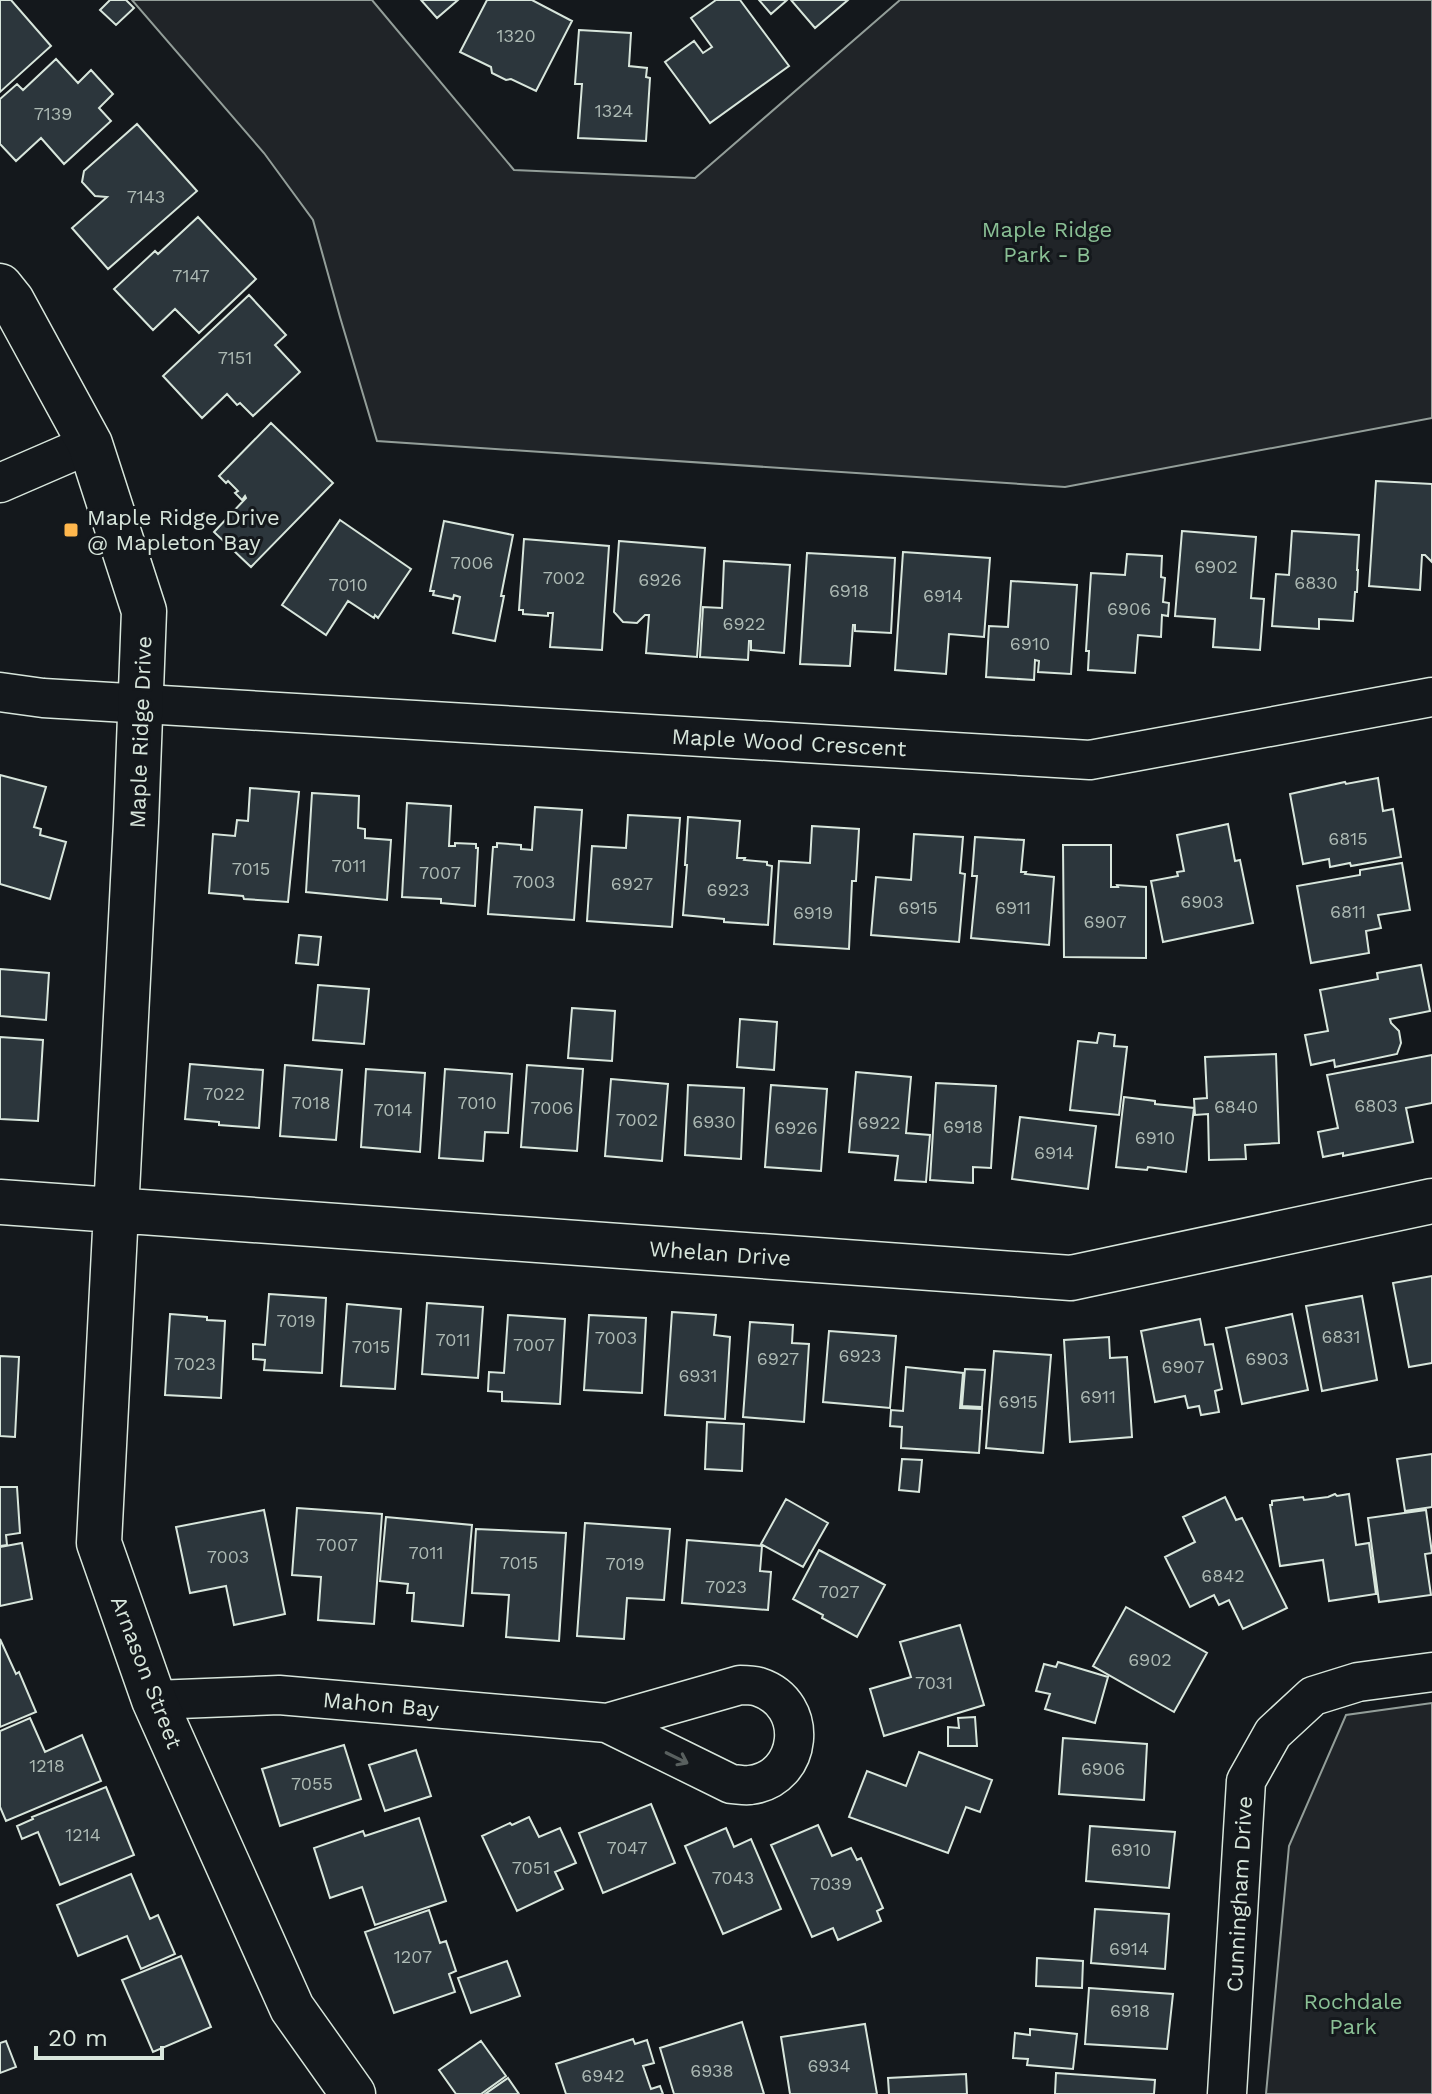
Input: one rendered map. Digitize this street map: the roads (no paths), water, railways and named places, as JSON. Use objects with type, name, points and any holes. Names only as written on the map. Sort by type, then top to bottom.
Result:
[{"type":"street","name":"Maple Ridge Drive","points":[[0,286],[12,301],[90,444],[144,611],[117,1210]]},
{"type":"street","points":[[0,483],[90,444]]},
{"type":"street","name":"Maple Wood Crescent","points":[[0,692],[43,698],[1090,760],[1432,697]]},
{"type":"street","name":"Whelan Drive","points":[[0,1202],[1071,1278],[1432,1201]]},
{"type":"street","name":"Arnason Street","points":[[117,1210],[99,1543],[154,1700],[292,2008],[353,2094]]},
{"type":"street","name":"Cunningham Drive","points":[[1227,2094],[1246,1781],[1273,1733],[1313,1696],[1358,1682],[1432,1672]]},
{"type":"street","name":"Mahon Bay","points":[[154,1700],[279,1695],[607,1723]]},
{"type":"place","name":"Maple Ridge Drive @ Mapleton Bay","points":[[71,530]]},
{"type":"park label","name":"Maple Ridge Park - B","points":[[1047,242]]},
{"type":"park label","name":"Rochdale Park","points":[[1353,2014]]}]
